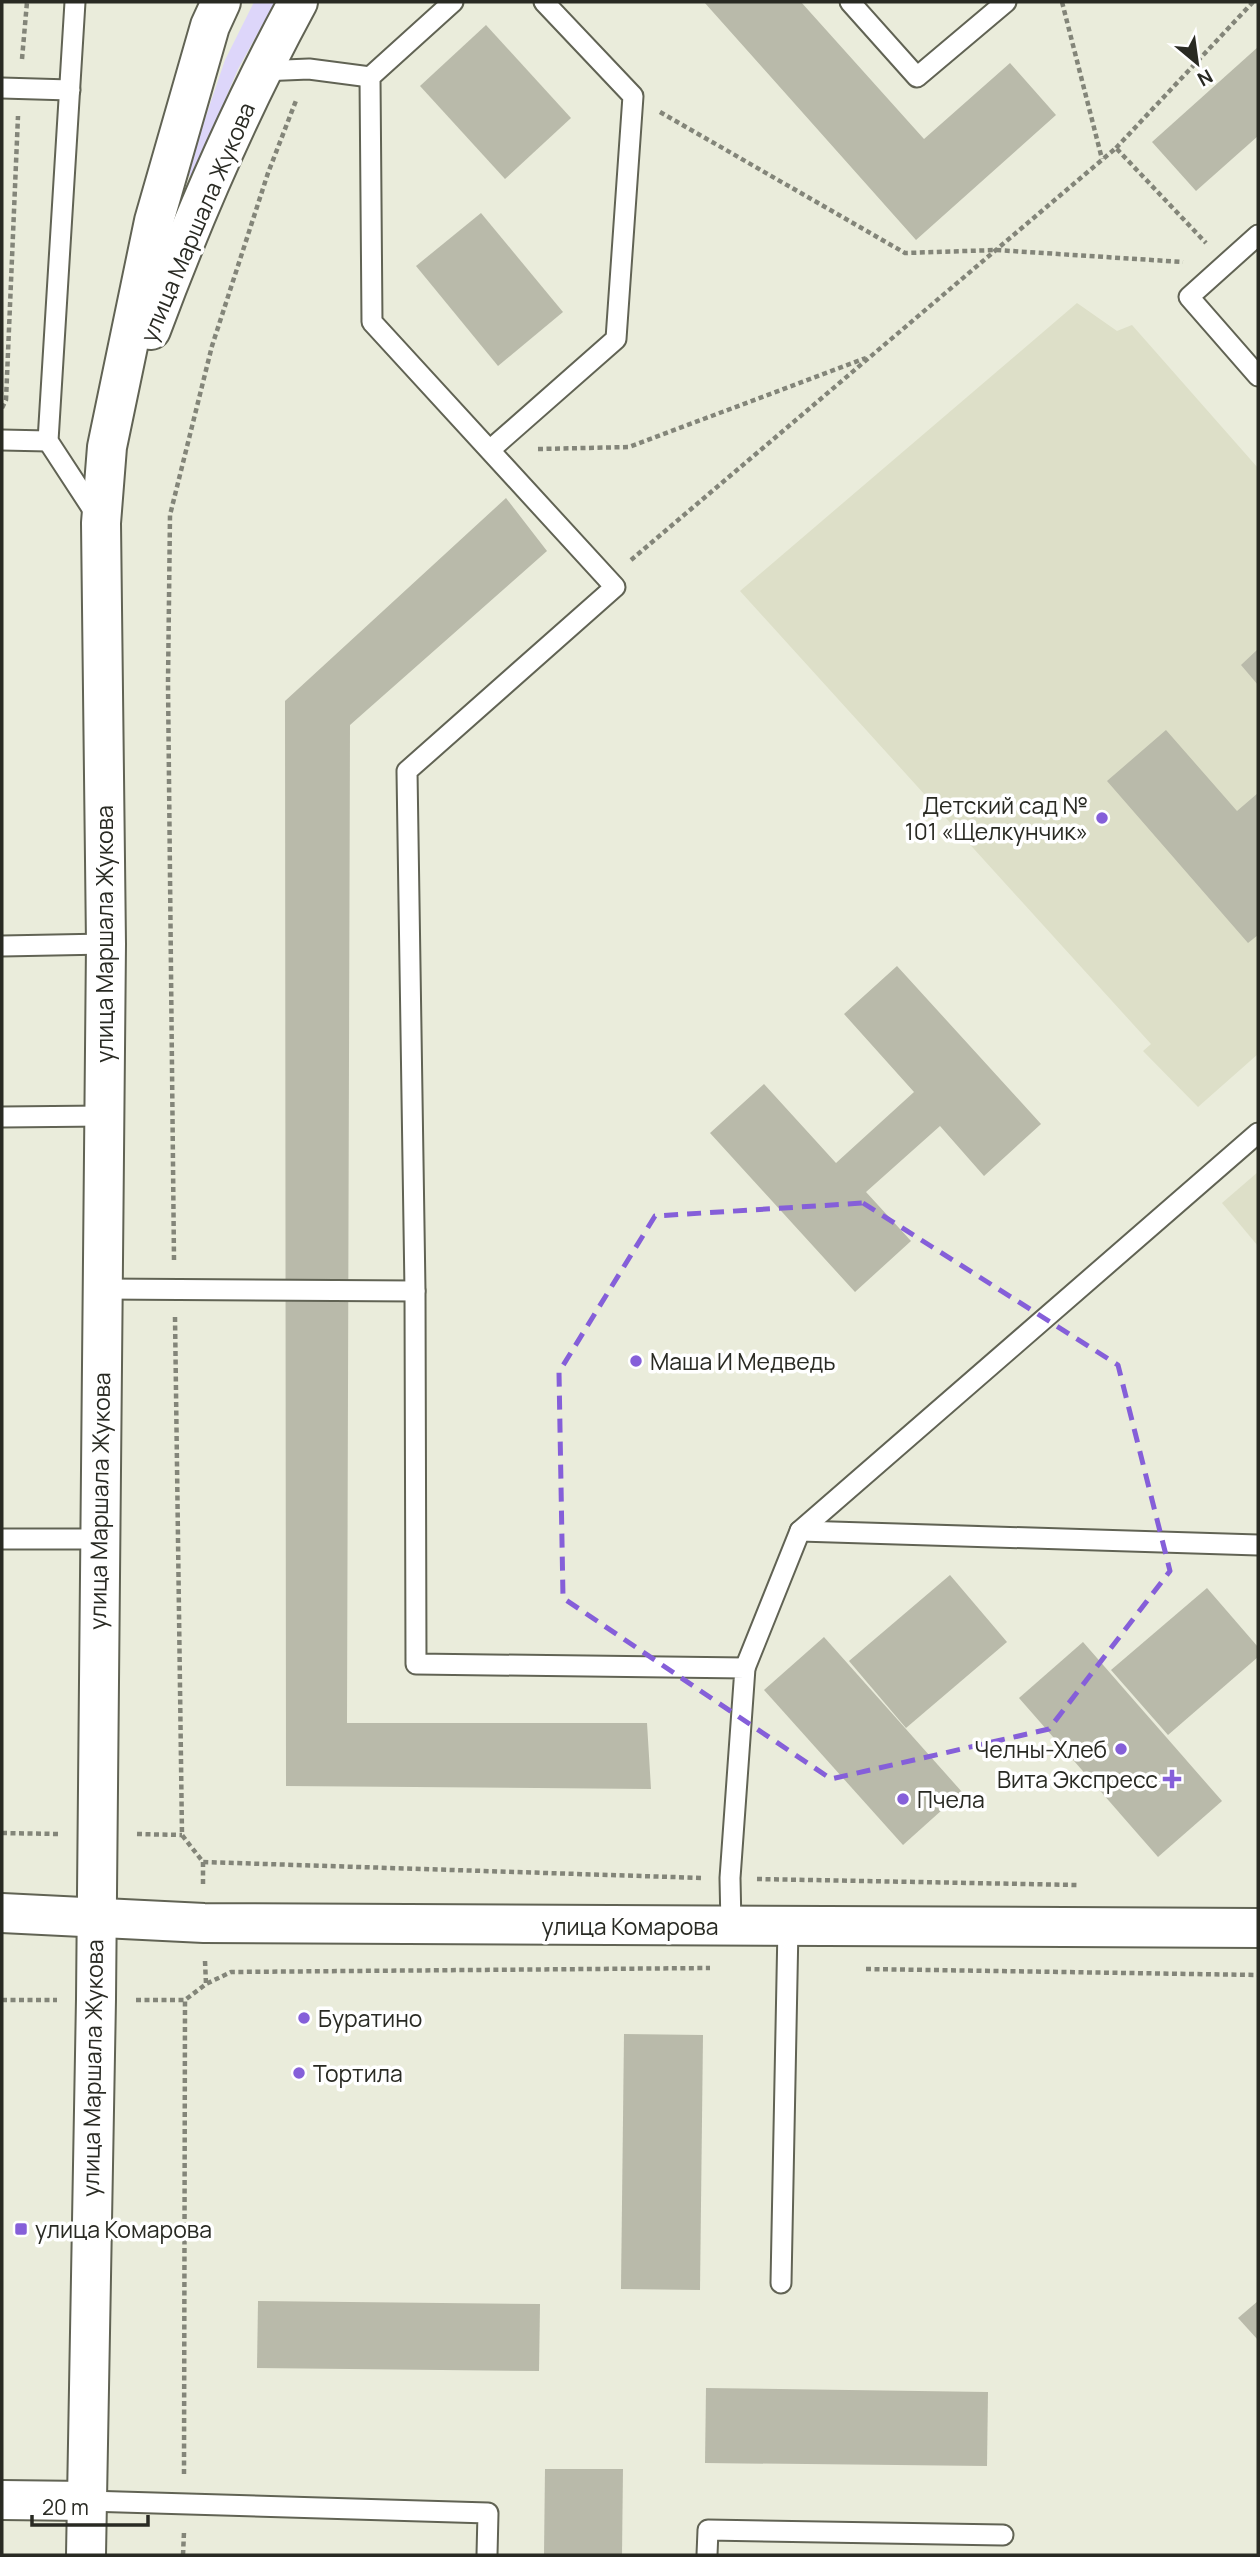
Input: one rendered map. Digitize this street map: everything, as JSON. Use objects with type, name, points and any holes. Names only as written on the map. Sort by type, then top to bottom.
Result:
[{"type":"street","name":"улица Маршала Жукова","points":[[86,2555],[96,1999],[94,1919],[106,944],[101,523],[107,447],[154,221],[210,26],[221,2]]},
{"type":"street","name":"улица Маршала Жукова","points":[[107,447],[179,253],[261,71],[298,2]]},
{"type":"street","name":"улица Комарова","points":[[2,1913],[204,1923],[1258,1928]]},
{"type":"street","points":[[2,2500],[87,2501]]},
{"type":"lane","points":[[75,2],[48,441],[101,523]]},
{"type":"lane","points":[[453,2],[370,77],[372,322],[615,587],[407,771],[415,1291],[416,1664],[745,1668]]},
{"type":"lane","points":[[491,449],[616,339],[634,96],[544,2]]},
{"type":"lane","points":[[850,2],[917,78],[1006,2]]},
{"type":"lane","points":[[261,71],[309,69],[370,77]]},
{"type":"lane","points":[[10,89],[70,90]]},
{"type":"lane","points":[[1258,236],[1189,298],[1258,376]]},
{"type":"lane","points":[[2,440],[48,441]]},
{"type":"lane","points":[[2,946],[106,944]]},
{"type":"lane","points":[[2,1117],[104,1116]]},
{"type":"lane","points":[[731,1926],[730,1878],[745,1668],[800,1531],[1258,1133]]},
{"type":"lane","points":[[102,1289],[415,1291]]},
{"type":"lane","points":[[800,1531],[1258,1545]]},
{"type":"lane","points":[[2,1539],[99,1539]]},
{"type":"lane","points":[[781,2283],[788,1927]]},
{"type":"lane","points":[[87,2501],[488,2513],[487,2555]]},
{"type":"lane","points":[[707,2555],[708,2530],[1003,2535]]},
{"type":"path","points":[[2,408],[6,400],[10,89],[27,2]]},
{"type":"path","points":[[1062,2],[1102,159]]},
{"type":"path","points":[[608,579],[1116,148],[1253,2]]},
{"type":"path","points":[[634,96],[905,253],[996,250],[1226,264]]},
{"type":"path","points":[[1116,148],[1226,264]]},
{"type":"path","points":[[491,449],[629,447],[869,357]]},
{"type":"path","points":[[206,1984],[231,1972],[717,1968]]},
{"type":"path","points":[[856,1968],[1258,1975]]},
{"type":"path","points":[[183,2555],[185,2000]]},
{"type":"highlighted area","points":[[863,1203],[1118,1365],[1170,1571],[1049,1729],[831,1779],[563,1598],[559,1372],[655,1216]]},
{"type":"shaded area","points":[[254,2],[275,2],[238,69],[193,176],[186,175],[225,60]]},
{"type":"shaded area","name":"Детский сад № 101 «Щелкунчик»","points":[[1077,303],[1117,331],[1132,325],[1258,468],[1258,1054],[1198,1107],[1143,1051],[1151,1044],[740,591]]},
{"type":"shaded area","points":[[1258,1172],[1258,1246],[1222,1203]]},
{"type":"building","points":[[704,2],[801,2],[924,139],[1010,63],[1056,115],[916,240]]},
{"type":"building","points":[[486,25],[571,118],[505,179],[420,86]]},
{"type":"building","points":[[1258,47],[1258,136],[1196,191],[1152,142]]},
{"type":"building","points":[[481,213],[563,312],[498,366],[416,266]]},
{"type":"building","points":[[506,498],[547,551],[350,725],[347,1723],[647,1723],[651,1789],[286,1786],[285,701]]},
{"type":"building","points":[[1258,649],[1258,685],[1241,665]]},
{"type":"building","points":[[1166,730],[1237,811],[1258,793],[1258,935],[1248,943],[1107,781]]},
{"type":"building","points":[[897,966],[1041,1124],[984,1176],[940,1126],[866,1192],[911,1241],[855,1292],[710,1133],[764,1084],[836,1163],[914,1092],[844,1014]]},
{"type":"building","points":[[950,1575],[1007,1642],[906,1728],[849,1661]]},
{"type":"building","points":[[1207,1588],[1258,1647],[1258,1657],[1168,1735],[1111,1670]]},
{"type":"building","points":[[824,1637],[962,1792],[903,1845],[764,1690]]},
{"type":"building","name":"Челны-Хлеб","points":[[1083,1642],[1222,1801],[1158,1857],[1019,1698]]},
{"type":"building","points":[[624,2034],[703,2035],[700,2290],[621,2289]]},
{"type":"building","points":[[258,2301],[540,2304],[539,2371],[257,2368]]},
{"type":"building","points":[[1258,2301],[1258,2340],[1238,2318]]},
{"type":"building","points":[[706,2388],[988,2392],[987,2466],[705,2463]]},
{"type":"building","points":[[545,2469],[623,2469],[622,2555],[544,2555]]},
{"type":"place","name":"Детский сад № 101 «Щелкунчик»","points":[[1102,818]]},
{"type":"place","name":"Маша И Медведь","points":[[636,1361]]},
{"type":"place","name":"Челны-Хлеб","points":[[1121,1749]]},
{"type":"place","name":"Вита Экспресс","points":[[1172,1779]]},
{"type":"place","name":"Пчела","points":[[903,1799]]},
{"type":"place","name":"Буратино","points":[[304,2018]]},
{"type":"place","name":"Тортила","points":[[299,2073]]},
{"type":"place","name":"улица Комарова","points":[[21,2229]]}]
